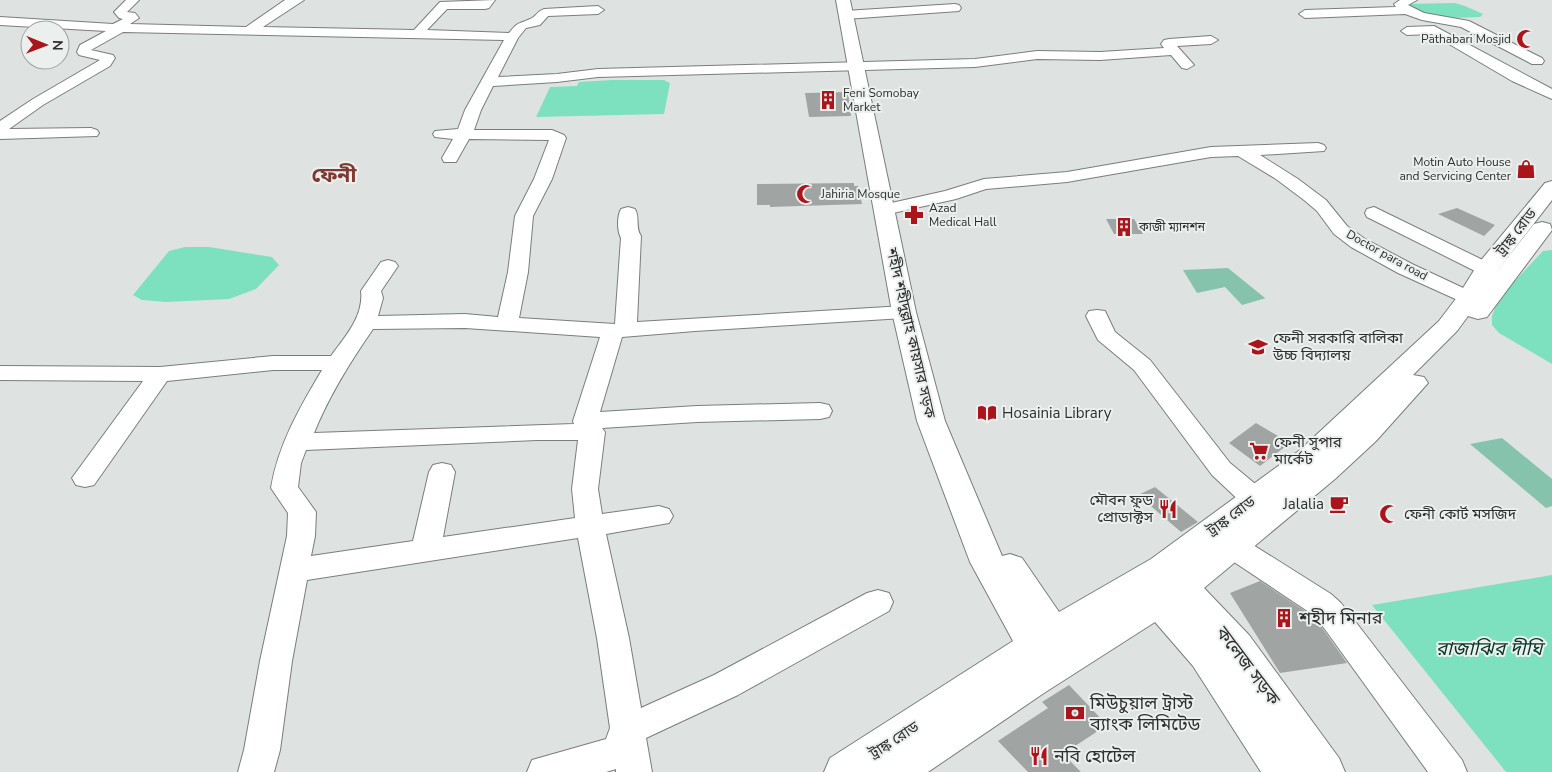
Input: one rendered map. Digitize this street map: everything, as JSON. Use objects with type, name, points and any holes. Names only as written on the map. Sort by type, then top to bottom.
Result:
[{"type":"main road","name":"শহীদ শহীদুল্লাহ কায়সার সড়ক","points":[[849,7],[891,208],[946,420],[1004,558],[1044,640]]},
{"type":"main road","name":"ট্রাঙ্ক রোড","points":[[893,772],[1031,681],[1162,584],[1255,499],[1311,458],[1448,326],[1469,298],[1486,269],[1552,187]]},
{"type":"main road","name":"শহীদ শহীদুল্লাহ কায়সার সড়ক","points":[[891,208],[904,312],[936,435],[987,562],[1044,640]]},
{"type":"main road","name":"ট্রাঙ্ক রোড","points":[[846,772],[1044,640],[1162,584],[1232,546],[1366,434],[1462,332],[1552,216]]},
{"type":"main road","name":"কলেজ সড়ক","points":[[1162,584],[1206,655],[1284,772]]},
{"type":"main road","name":"কলেজ সড়ক","points":[[1162,584],[1236,646],[1324,772]]},
{"type":"street","points":[[0,128],[38,102],[104,63],[108,58],[84,52],[85,48],[133,18],[120,12],[133,0]]},
{"type":"street","points":[[250,30],[289,3],[298,0]]},
{"type":"street","points":[[418,34],[425,22],[444,5],[485,5],[489,0]]},
{"type":"street","points":[[450,158],[464,134],[488,82],[512,37],[522,25],[536,22],[544,13],[602,6],[570,3],[572,0]]},
{"type":"street","points":[[1305,14],[1408,5],[1429,18],[1457,21],[1464,24],[1537,61]]},
{"type":"street","points":[[849,7],[955,8]]},
{"type":"street","points":[[464,34],[484,13]]},
{"type":"street","points":[[0,21],[118,28],[464,34],[512,37]]},
{"type":"street","points":[[1407,31],[1434,30],[1494,65],[1552,95]]},
{"type":"street","points":[[1187,65],[1172,51],[1168,44],[1211,40]]},
{"type":"street","points":[[488,82],[557,78],[598,72],[673,72],[748,68],[796,69],[975,63],[1037,55],[1100,56],[1172,51]]},
{"type":"street","points":[[1494,65],[1552,61]]},
{"type":"street","points":[[0,134],[91,133]]},
{"type":"street","points":[[441,134],[552,135],[558,138],[542,179],[524,216],[518,272],[507,323]]},
{"type":"street","points":[[891,208],[964,191],[984,184],[1067,177],[1211,152],[1318,148]]},
{"type":"street","name":"Doctor para road","points":[[1239,150],[1267,165],[1320,205],[1344,233],[1397,264],[1469,298]]},
{"type":"street","points":[[628,213],[628,234],[630,236],[620,331],[589,427],[584,489],[613,638],[626,731],[634,772]]},
{"type":"street","points":[[1374,213],[1486,269]]},
{"type":"street","points":[[259,761],[276,661],[301,536],[302,512],[284,488],[288,463],[311,410],[338,363],[366,323],[372,298],[371,291],[388,266]]},
{"type":"street","points":[[366,323],[465,321],[620,331],[695,324],[904,312]]},
{"type":"street","points":[[1097,316],[1106,335],[1142,365],[1221,470],[1255,499]]},
{"type":"street","points":[[0,373],[160,374],[273,363],[338,363]]},
{"type":"street","points":[[85,478],[160,374]]},
{"type":"street","points":[[298,442],[537,432],[697,414],[820,411]]},
{"type":"street","points":[[426,550],[442,472]]},
{"type":"street","points":[[295,570],[659,516]]},
{"type":"street","points":[[1232,546],[1320,603],[1330,612],[1449,772]]},
{"type":"street","points":[[545,772],[619,752],[626,731],[726,685],[878,602]]},
{"type":"shaded area","points":[[1228,268],[1266,298],[1242,305],[1225,287],[1197,293],[1183,270]]},
{"type":"shaded area","points":[[1502,438],[1552,479],[1552,506],[1546,508],[1470,444]]},
{"type":"water","points":[[1455,3],[1483,14],[1480,17],[1461,18],[1432,16],[1406,4]]},
{"type":"water","points":[[664,80],[670,83],[664,114],[536,117],[550,87],[577,86],[579,82]]},
{"type":"water","points":[[185,247],[209,247],[272,257],[279,265],[256,289],[229,299],[166,302],[142,300],[133,295],[169,251]]},
{"type":"water","points":[[1552,250],[1552,364],[1499,333],[1492,325],[1492,316],[1497,303],[1514,282],[1543,251]]},
{"type":"water","name":"রাজাঝির দীঘি","points":[[1552,575],[1552,772],[1506,772],[1372,605]]},
{"type":"building","name":"Feni Somobay Market","points":[[848,92],[851,116],[809,117],[805,93]]},
{"type":"building","name":"Jahiria Mosque","points":[[854,183],[854,186],[858,186],[862,204],[770,207],[770,205],[757,205],[757,184]]},
{"type":"building","points":[[1457,208],[1495,225],[1484,236],[1438,214]]},
{"type":"building","name":"কাজী ম্যানশন","points":[[1106,219],[1134,219],[1143,234],[1114,234]]},
{"type":"building","name":"ফেনী সুপার মার্কেট","points":[[1256,423],[1290,443],[1260,466],[1229,443]]},
{"type":"building","name":"মৌবন ফুড প্রোডাক্টস","points":[[1155,487],[1198,522],[1181,532],[1138,495]]},
{"type":"building","name":"শহীদ মিনার","points":[[1260,581],[1308,613],[1318,622],[1347,663],[1280,673],[1230,593]]},
{"type":"building","points":[[1069,685],[1107,725],[1063,754],[1081,772],[1028,772],[998,741],[1048,708],[1042,702]]},
{"type":"place","name":"Pathabari Mosjid","points":[[1526,39]]},
{"type":"place","name":"Feni Somobay Market","points":[[828,100]]},
{"type":"place","name":"Motin Auto House and Servicing Center","points":[[1526,169]]},
{"type":"place","name":"Jahiria Mosque","points":[[806,194]]},
{"type":"place","name":"Azad Medical Hall","points":[[914,215]]},
{"type":"place","name":"কাজী ম্যানশন","points":[[1124,227]]},
{"type":"place","name":"ফেনী সরকারি বালিকা উচ্চ বিদ্যালয়","points":[[1258,347]]},
{"type":"place","name":"Hosainia Library","points":[[987,413]]},
{"type":"place","name":"ফেনী সুপার মার্কেট","points":[[1259,451]]},
{"type":"place","name":"Jalalia","points":[[1339,504]]},
{"type":"place","name":"মৌবন ফুড প্রোডাক্টস","points":[[1168,509]]},
{"type":"place","name":"ফেনী কোর্ট মসজিদ","points":[[1389,514]]},
{"type":"place","name":"শহীদ মিনার","points":[[1284,618]]},
{"type":"place","name":"মিউচুয়াল ট্রাস্ট ব্যাংক লিমিটেড","points":[[1075,713]]},
{"type":"place","name":"নবি হোটেল","points":[[1039,756]]},
{"type":"district","name":"ফেনী","points":[[334,175]]}]
